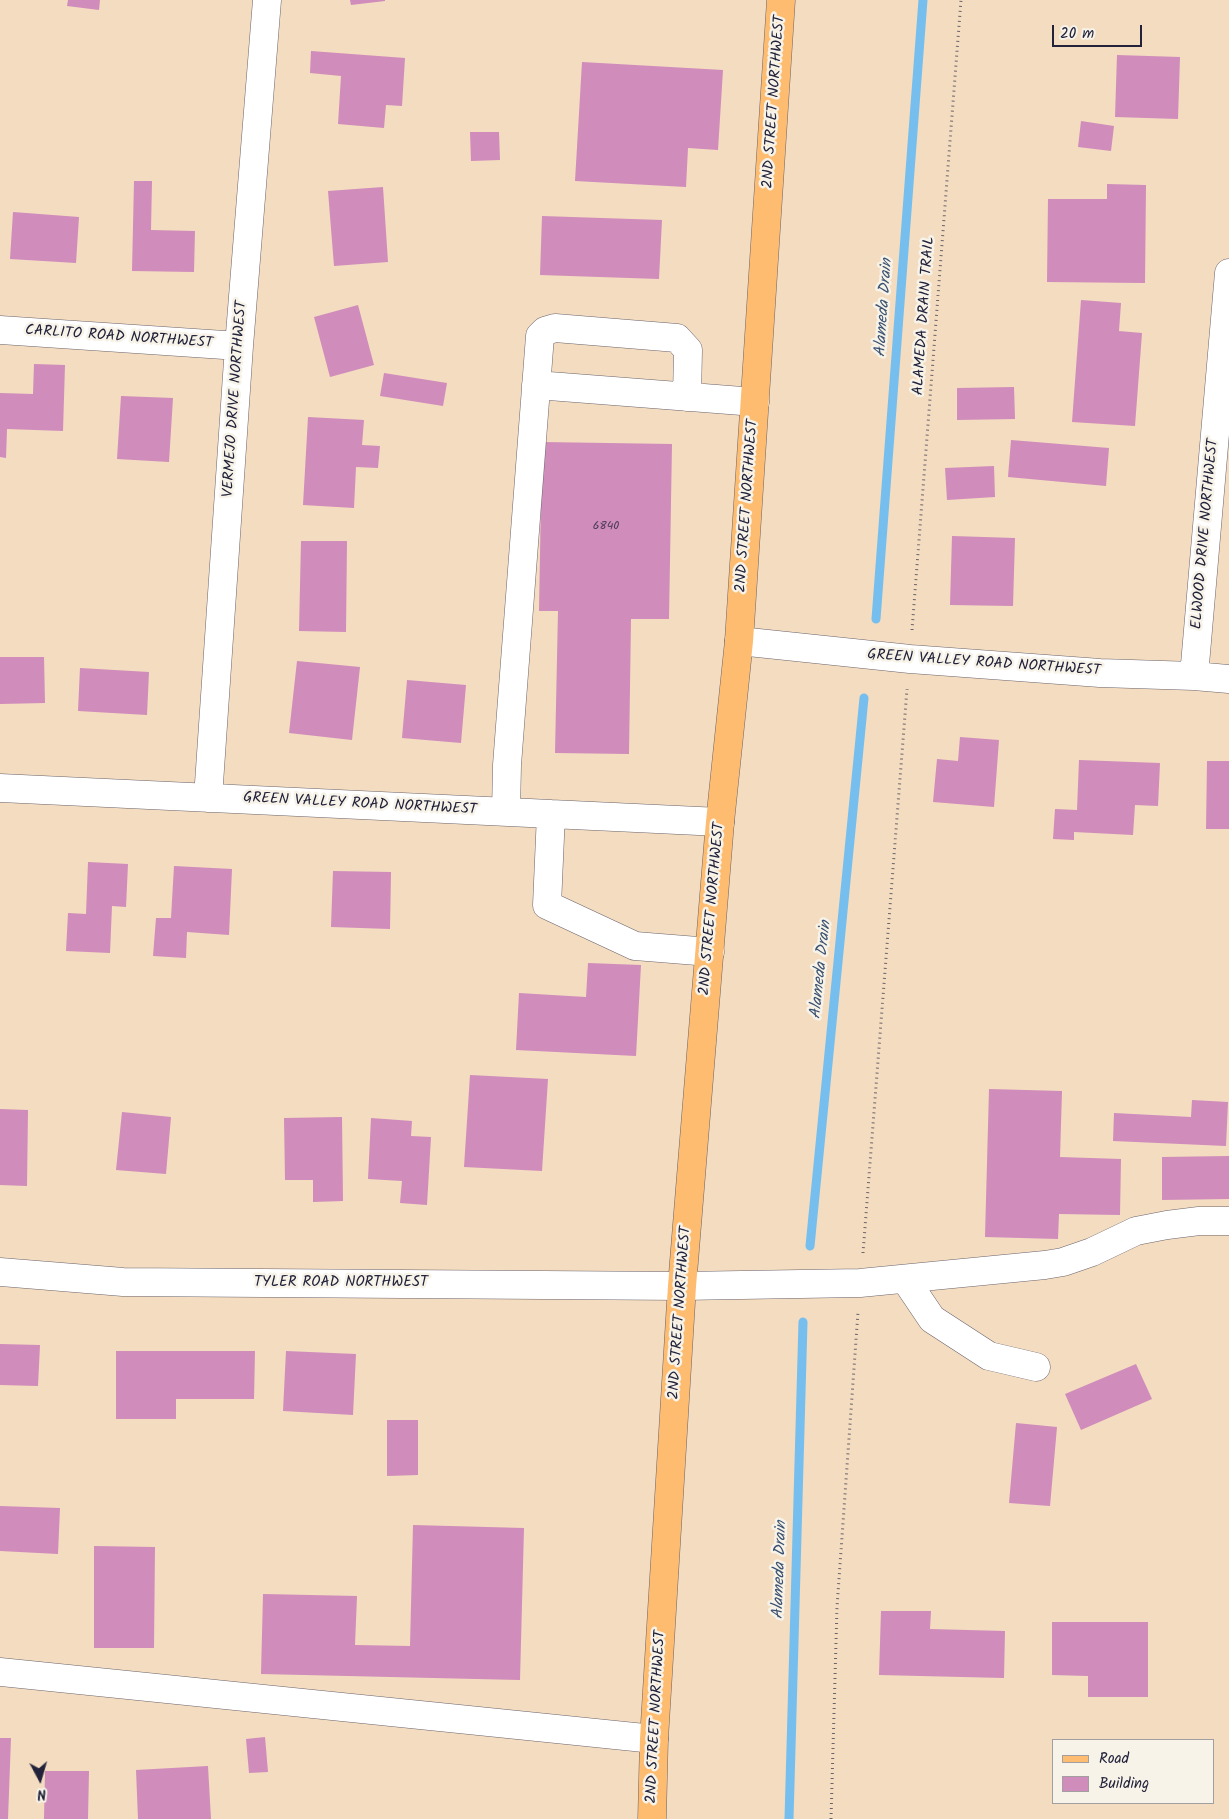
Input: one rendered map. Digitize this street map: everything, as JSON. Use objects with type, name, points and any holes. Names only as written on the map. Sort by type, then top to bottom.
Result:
[{"type":"main road","name":"2ND STREET NORTHWEST","points":[[652,1819],[654,1739],[682,1286],[720,822],[740,641],[781,0]]},
{"type":"street","name":"VERMEJO DRIVE NORTHWEST","points":[[208,798],[239,346],[267,0]]},
{"type":"street","name":"ELWOOD DRIVE NORTHWEST","points":[[1194,676],[1229,273]]},
{"type":"street","points":[[506,812],[507,765],[540,336],[545,331],[555,328],[677,338],[688,350],[687,396]]},
{"type":"street","name":"CARLITO ROAD NORTHWEST","points":[[0,330],[239,346]]},
{"type":"street","points":[[536,385],[755,402]]},
{"type":"street","name":"GREEN VALLEY ROAD NORTHWEST","points":[[740,641],[919,660],[1100,673],[1229,679]]},
{"type":"street","name":"GREEN VALLEY ROAD NORTHWEST","points":[[0,788],[720,822]]},
{"type":"street","points":[[551,814],[547,905],[635,946],[710,952]]},
{"type":"street","name":"TYLER ROAD NORTHWEST","points":[[0,1272],[123,1282],[682,1286],[860,1283],[1054,1264],[1092,1252],[1136,1232],[1191,1222],[1229,1221]]},
{"type":"street","points":[[905,1280],[932,1318],[989,1356],[1036,1367]]},
{"type":"street","points":[[0,1672],[654,1739]]},
{"type":"path","name":"ALAMEDA DRAIN TRAIL","points":[[912,634],[961,0]]},
{"type":"building","points":[[68,0],[100,0],[99,10],[67,6]]},
{"type":"building","points":[[350,0],[385,0],[385,1],[351,5]]},
{"type":"building","points":[[311,51],[405,58],[402,106],[386,105],[384,128],[338,124],[341,76],[310,73]]},
{"type":"building","points":[[1117,55],[1180,57],[1178,119],[1115,117]]},
{"type":"building","points":[[582,62],[723,70],[718,150],[688,148],[686,187],[575,181]]},
{"type":"building","points":[[1081,121],[1114,126],[1111,151],[1078,147]]},
{"type":"building","points":[[470,132],[499,132],[500,160],[471,161]]},
{"type":"building","points":[[134,181],[152,181],[151,230],[195,231],[194,272],[132,271]]},
{"type":"building","points":[[1107,184],[1146,185],[1145,283],[1047,282],[1048,199],[1107,199]]},
{"type":"building","points":[[383,187],[388,262],[334,266],[328,191]]},
{"type":"building","points":[[13,212],[79,217],[76,263],[10,259]]},
{"type":"building","points":[[542,216],[662,220],[659,279],[540,275]]},
{"type":"building","points":[[1081,300],[1121,303],[1119,331],[1142,333],[1135,426],[1072,422]]},
{"type":"building","points":[[358,305],[374,365],[330,377],[314,317]]},
{"type":"building","points":[[34,364],[65,365],[63,431],[7,429],[6,458],[0,457],[0,393],[33,394]]},
{"type":"building","points":[[384,373],[447,383],[443,406],[380,396]]},
{"type":"building","points":[[1014,387],[1015,419],[957,420],[957,388]]},
{"type":"building","points":[[121,396],[173,398],[169,462],[117,459]]},
{"type":"building","points":[[308,417],[364,420],[362,445],[380,446],[378,468],[356,467],[354,508],[303,505]]},
{"type":"building","points":[[1011,440],[1109,448],[1106,486],[1008,477]]},
{"type":"building","points":[[542,442],[672,444],[669,619],[631,619],[629,754],[555,753],[558,611],[539,611]]},
{"type":"building","points":[[994,466],[995,497],[947,500],[945,468]]},
{"type":"building","points":[[952,536],[1015,538],[1013,606],[950,605]]},
{"type":"building","points":[[301,541],[347,541],[346,632],[299,631]]},
{"type":"building","points":[[0,657],[44,657],[45,703],[0,704]]},
{"type":"building","points":[[297,661],[360,667],[352,740],[289,733]]},
{"type":"building","points":[[80,668],[149,672],[147,715],[78,711]]},
{"type":"building","points":[[407,680],[466,685],[461,743],[402,738]]},
{"type":"building","points":[[960,737],[999,740],[994,807],[933,802],[937,759],[958,761]]},
{"type":"building","points":[[1079,760],[1160,763],[1158,806],[1135,805],[1133,835],[1074,832],[1074,840],[1053,839],[1055,809],[1077,810]]},
{"type":"building","points":[[1207,761],[1229,761],[1229,829],[1206,829]]},
{"type":"building","points":[[88,862],[128,864],[126,907],[112,906],[110,953],[66,951],[68,913],[86,914]]},
{"type":"building","points":[[174,866],[232,869],[229,935],[187,932],[186,958],[153,956],[156,918],[171,918]]},
{"type":"building","points":[[333,871],[391,872],[390,929],[331,927]]},
{"type":"building","points":[[588,963],[641,965],[636,1056],[516,1050],[519,993],[586,997]]},
{"type":"building","points":[[470,1075],[548,1079],[542,1171],[464,1167]]},
{"type":"building","points":[[989,1089],[1062,1091],[1060,1157],[1121,1159],[1120,1215],[1059,1214],[1058,1239],[985,1237]]},
{"type":"building","points":[[1192,1100],[1228,1102],[1226,1146],[1113,1141],[1114,1113],[1191,1117]]},
{"type":"building","points":[[0,1109],[28,1110],[27,1186],[0,1185]]},
{"type":"building","points":[[122,1112],[171,1117],[166,1174],[116,1170]]},
{"type":"building","points":[[342,1117],[343,1201],[313,1202],[313,1180],[285,1180],[284,1118]]},
{"type":"building","points":[[371,1118],[412,1121],[411,1136],[431,1137],[427,1205],[400,1203],[402,1181],[368,1179]]},
{"type":"building","points":[[1229,1156],[1229,1199],[1162,1200],[1162,1157]]},
{"type":"building","points":[[0,1344],[40,1345],[38,1386],[0,1385]]},
{"type":"building","points":[[116,1351],[255,1351],[254,1399],[176,1399],[176,1419],[116,1419]]},
{"type":"building","points":[[286,1351],[356,1354],[353,1415],[283,1411]]},
{"type":"building","points":[[1136,1364],[1152,1399],[1081,1430],[1065,1394]]},
{"type":"building","points":[[387,1420],[418,1420],[418,1475],[387,1476]]},
{"type":"building","points":[[1016,1423],[1057,1427],[1050,1506],[1009,1503]]},
{"type":"building","points":[[0,1506],[60,1508],[58,1554],[0,1551]]},
{"type":"building","points":[[413,1525],[524,1528],[520,1680],[261,1674],[263,1594],[357,1596],[355,1645],[410,1646]]},
{"type":"building","points":[[94,1546],[155,1547],[154,1648],[94,1648]]},
{"type":"building","points":[[881,1611],[931,1611],[930,1629],[1005,1631],[1004,1678],[879,1675]]},
{"type":"building","points":[[1052,1622],[1148,1622],[1148,1697],[1088,1697],[1088,1676],[1052,1675]]},
{"type":"building","points":[[265,1737],[268,1772],[249,1773],[246,1739]]},
{"type":"building","points":[[0,1738],[11,1738],[8,1819],[0,1819]]},
{"type":"building","points":[[208,1766],[211,1819],[138,1819],[136,1770]]},
{"type":"building","points":[[45,1771],[89,1771],[88,1819],[44,1819]]},
{"type":"waterway","name":"Alameda Drain","points":[[876,619],[923,0]]},
{"type":"waterway","name":"Alameda Drain","points":[[810,1246],[864,698]]},
{"type":"waterway","name":"Alameda Drain","points":[[789,1819],[803,1322]]}]
